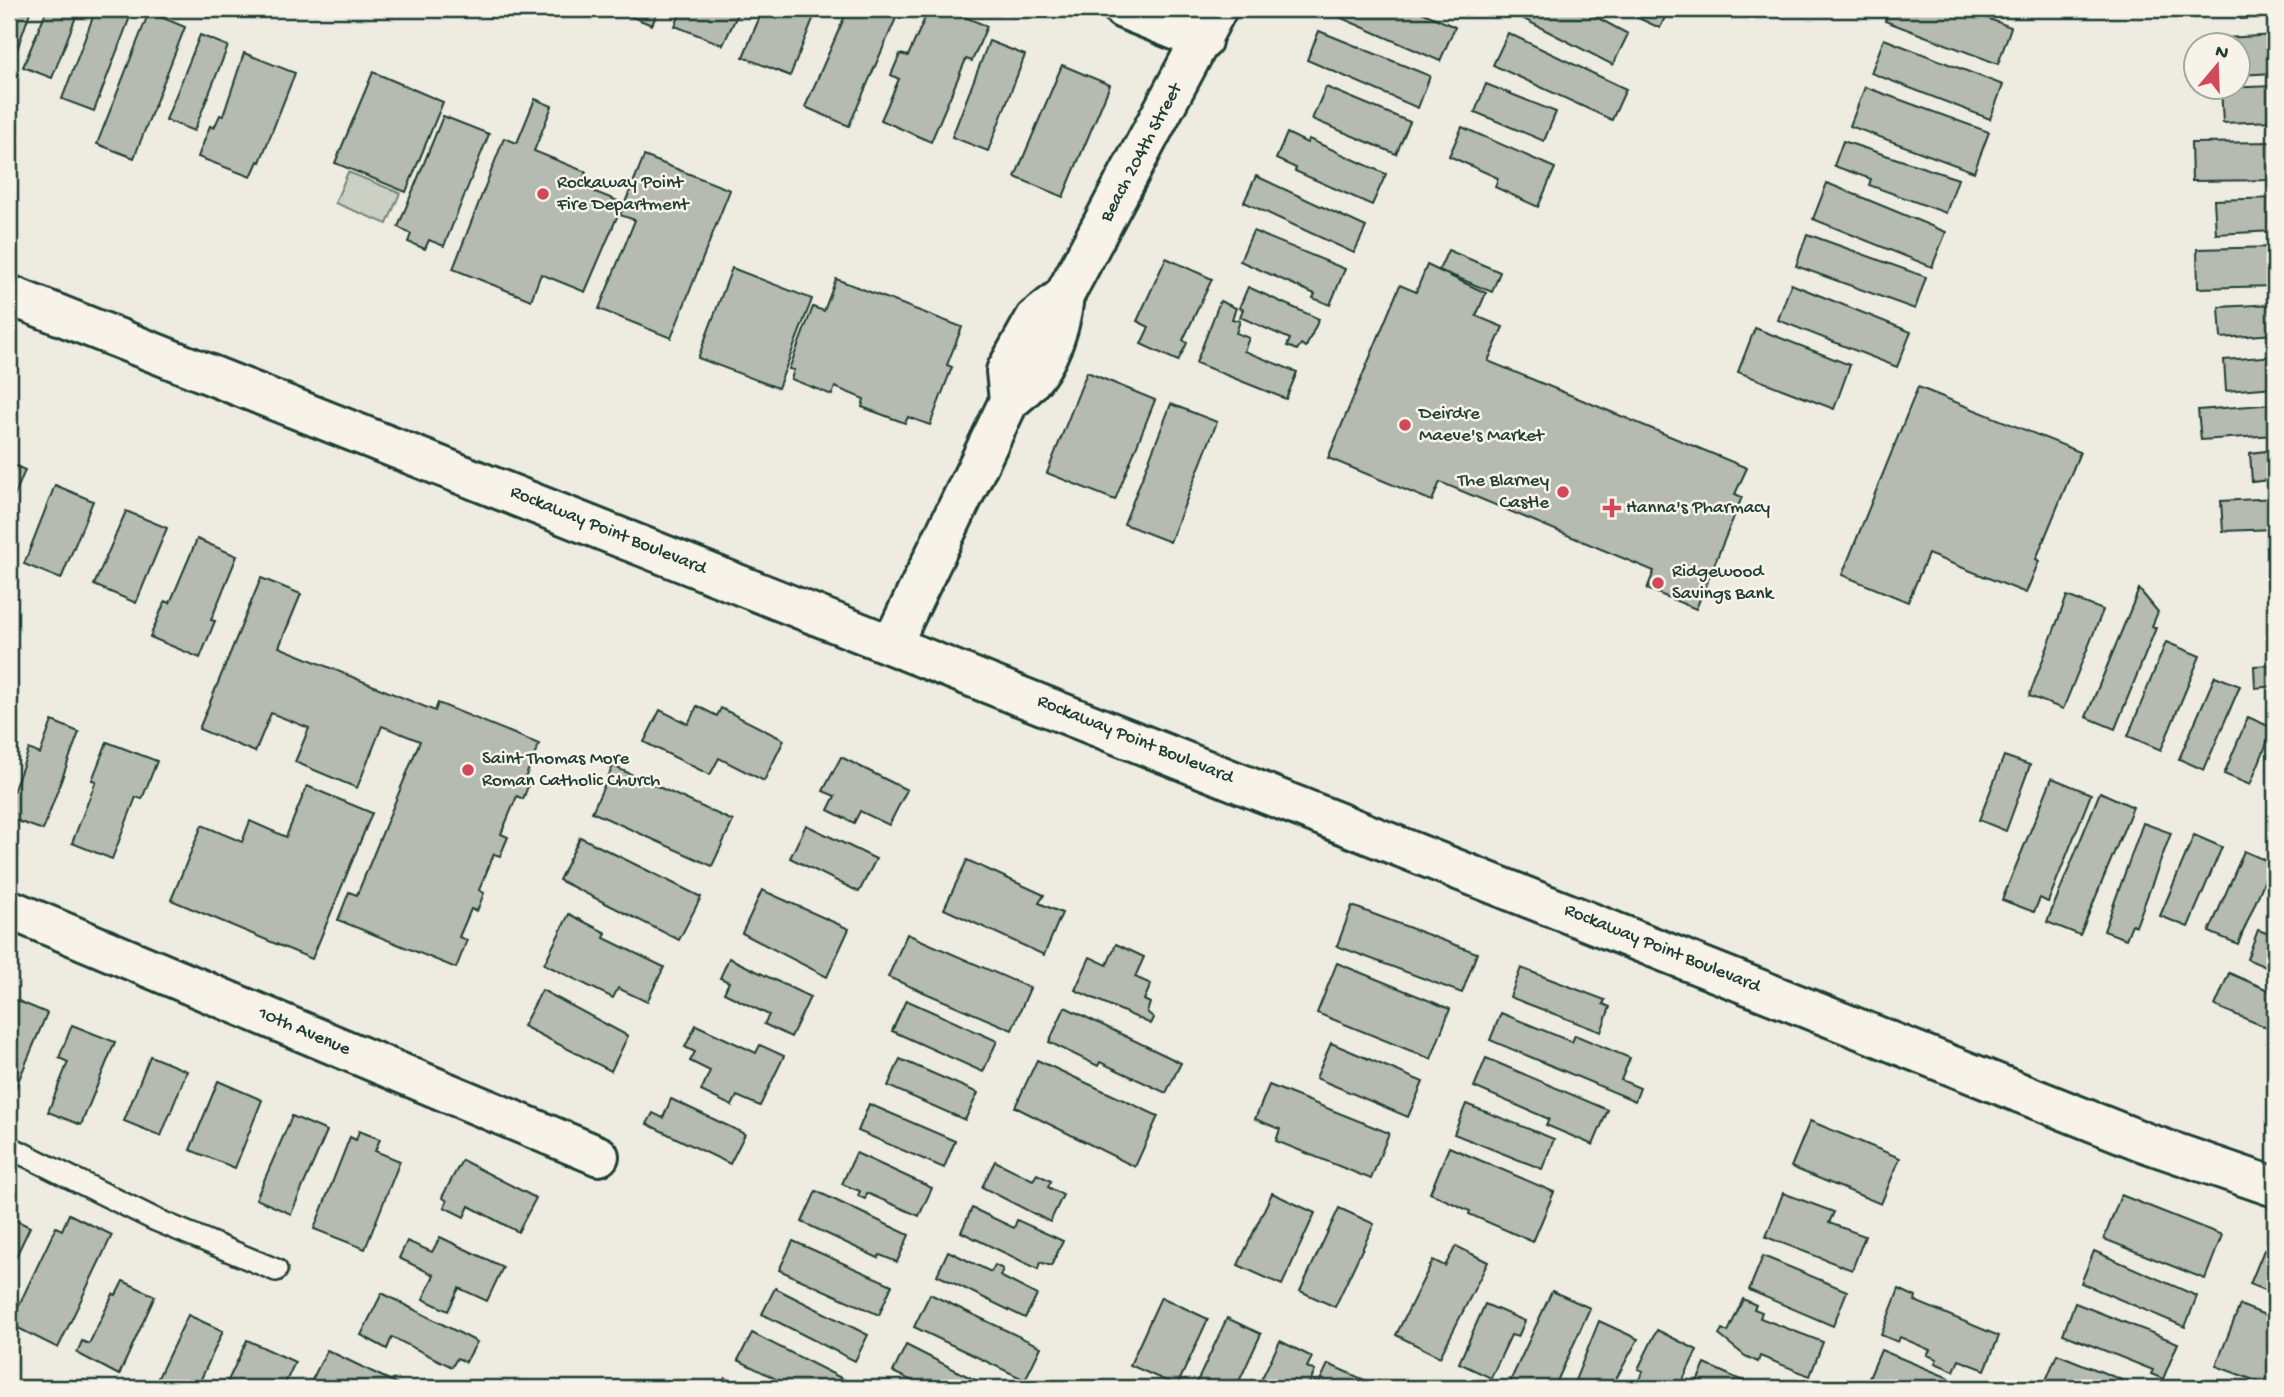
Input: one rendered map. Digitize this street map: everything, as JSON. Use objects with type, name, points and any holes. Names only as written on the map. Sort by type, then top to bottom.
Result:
[{"type":"street","points":[[1123,9],[1209,25]]},
{"type":"street","name":"Beach 204th Street","points":[[892,644],[1009,401],[1006,371],[1035,319],[1064,296],[1209,25]]},
{"type":"street","name":"Rockaway Point Boulevard","points":[[9,295],[2144,1142],[2271,1184]]},
{"type":"street","name":"10th Avenue","points":[[9,909],[599,1156]]},
{"type":"lane","points":[[9,1147],[156,1220],[276,1270]]},
{"type":"shaded area","points":[[348,172],[400,193],[387,224],[335,203]]},
{"type":"building","points":[[9,9],[31,9],[9,73]]},
{"type":"building","points":[[47,9],[79,9],[52,78],[23,67]]},
{"type":"building","points":[[96,9],[133,9],[94,111],[62,99]]},
{"type":"building","points":[[612,9],[659,9],[652,25]]},
{"type":"building","points":[[682,9],[740,9],[723,45],[675,26]]},
{"type":"building","points":[[763,9],[817,9],[790,76],[743,57]]},
{"type":"building","points":[[848,9],[900,9],[849,126],[805,107]]},
{"type":"building","points":[[929,9],[945,9],[987,26],[972,61],[966,59],[931,142],[881,120],[899,79],[891,75],[900,54],[908,56]]},
{"type":"building","points":[[1321,9],[1415,9],[1455,27],[1440,61]]},
{"type":"building","points":[[1524,9],[1572,9],[1583,14],[1585,11],[1628,34],[1613,65],[1520,17]]},
{"type":"building","points":[[1618,9],[1669,9],[1660,28]]},
{"type":"building","points":[[1890,9],[1962,9],[2011,27],[1998,64],[1885,21]]},
{"type":"building","points":[[2241,9],[2275,9],[2275,16],[2241,19]]},
{"type":"building","points":[[149,12],[185,27],[134,158],[97,144]]},
{"type":"building","points":[[1319,31],[1430,76],[1418,108],[1307,60]]},
{"type":"building","points":[[1508,33],[1626,89],[1612,120],[1493,65]]},
{"type":"building","points":[[200,35],[228,46],[194,131],[166,120]]},
{"type":"building","points":[[2275,35],[2275,73],[2252,74],[2252,36]]},
{"type":"building","points":[[1884,39],[2003,85],[1990,119],[1871,73]]},
{"type":"building","points":[[989,41],[1025,55],[988,151],[952,137]]},
{"type":"building","points":[[244,53],[295,73],[260,162],[258,161],[251,177],[198,157],[210,126],[214,128],[220,115],[223,116]]},
{"type":"building","points":[[1062,65],[1110,85],[1063,197],[1015,177]]},
{"type":"building","points":[[373,72],[443,102],[406,192],[335,163]]},
{"type":"building","points":[[1486,84],[1556,112],[1544,141],[1475,112]]},
{"type":"building","points":[[2275,86],[2275,121],[2223,123],[2222,102],[2252,102],[2252,87]]},
{"type":"building","points":[[1326,87],[1410,122],[1396,154],[1312,119]]},
{"type":"building","points":[[1865,87],[1989,132],[1974,172],[1850,126]]},
{"type":"building","name":"Rockaway Point Fire Department","points":[[535,99],[552,106],[534,151],[586,172],[580,186],[623,203],[585,292],[541,274],[531,300],[453,269],[504,138],[517,143]]},
{"type":"building","points":[[443,116],[489,134],[444,246],[429,240],[425,249],[408,242],[411,234],[398,227]]},
{"type":"building","points":[[1462,127],[1555,168],[1538,207],[1495,187],[1498,178],[1449,156]]},
{"type":"building","points":[[1287,133],[1307,143],[1309,139],[1386,174],[1372,205],[1295,171],[1296,168],[1276,159]]},
{"type":"building","points":[[1843,141],[1958,179],[1946,213],[1869,185],[1871,179],[1834,166]]},
{"type":"building","points":[[2275,142],[2275,180],[2192,181],[2191,143]]},
{"type":"building","points":[[644,156],[730,190],[671,338],[599,309],[635,220],[620,215]]},
{"type":"building","points":[[1256,176],[1366,227],[1354,253],[1244,202]]},
{"type":"building","points":[[1827,183],[1946,232],[1932,267],[1813,219]]},
{"type":"building","points":[[2275,198],[2275,231],[2216,234],[2214,200]]},
{"type":"building","points":[[1253,231],[1345,269],[1330,305],[1313,298],[1315,294],[1240,261]]},
{"type":"building","points":[[1807,234],[1926,277],[1915,309],[1796,266]]},
{"type":"building","points":[[2275,247],[2275,286],[2198,288],[2197,249]]},
{"type":"building","points":[[1448,250],[1500,272],[1492,292],[1439,270]]},
{"type":"building","points":[[1166,258],[1212,279],[1183,340],[1187,343],[1178,361],[1141,344],[1149,327],[1137,321]]},
{"type":"building","points":[[1427,265],[1486,293],[1476,316],[1503,327],[1488,361],[1747,468],[1735,494],[1742,497],[1696,609],[1647,589],[1654,571],[1440,482],[1432,501],[1328,458],[1400,285],[1416,292]]},
{"type":"building","points":[[732,268],[812,299],[778,388],[698,358]]},
{"type":"building","points":[[836,279],[962,327],[947,365],[952,367],[930,425],[908,417],[905,423],[862,407],[864,399],[835,387],[832,395],[791,379],[794,370],[789,369],[813,307],[824,311]]},
{"type":"building","points":[[1791,284],[1911,332],[1897,367],[1778,320]]},
{"type":"building","points":[[1248,287],[1319,319],[1306,347],[1301,344],[1297,350],[1287,346],[1290,339],[1240,317],[1243,309],[1239,308]]},
{"type":"building","points":[[1220,301],[1236,308],[1232,319],[1240,321],[1236,333],[1249,338],[1244,351],[1297,372],[1286,399],[1196,363]]},
{"type":"building","points":[[2275,304],[2275,334],[2221,338],[2219,307]]},
{"type":"building","points":[[1755,328],[1850,365],[1834,409],[1738,372]]},
{"type":"building","points":[[2275,356],[2275,387],[2226,391],[2224,360]]},
{"type":"building","points":[[1087,372],[1155,400],[1115,500],[1047,473]]},
{"type":"building","points":[[1918,387],[2080,452],[2036,559],[2039,561],[2026,593],[1928,554],[1908,602],[1842,575]]},
{"type":"building","points":[[1171,404],[1217,422],[1170,542],[1124,524]]},
{"type":"building","points":[[2275,404],[2275,435],[2201,440],[2198,410]]},
{"type":"building","points":[[2275,450],[2275,479],[2252,482],[2250,453]]},
{"type":"building","points":[[9,463],[25,470],[9,510]]},
{"type":"building","points":[[55,485],[93,501],[61,579],[24,564]]},
{"type":"building","points":[[2275,498],[2275,529],[2223,531],[2221,501]]},
{"type":"building","points":[[126,511],[167,528],[136,603],[94,585]]},
{"type":"building","points":[[197,539],[237,556],[211,620],[215,621],[200,658],[150,637],[165,601],[170,603]]},
{"type":"building","name":"Saint Thomas More Roman Catholic Church","points":[[261,578],[301,594],[279,647],[435,711],[438,703],[539,744],[525,778],[530,781],[523,799],[517,796],[501,834],[508,837],[500,856],[494,854],[479,890],[484,893],[477,911],[471,909],[459,937],[467,940],[456,968],[338,920],[349,892],[357,895],[420,741],[382,726],[357,788],[295,762],[309,728],[271,713],[255,752],[199,729]]},
{"type":"building","points":[[2139,589],[2158,612],[2152,626],[2156,628],[2115,729],[2086,717]]},
{"type":"building","points":[[2067,596],[2103,610],[2063,709],[2029,696]]},
{"type":"building","points":[[2166,642],[2200,656],[2161,750],[2128,736]]},
{"type":"building","points":[[2275,665],[2275,686],[2255,688],[2254,666]]},
{"type":"building","points":[[2215,676],[2240,686],[2204,770],[2179,759]]},
{"type":"building","points":[[697,706],[717,716],[721,708],[784,740],[764,781],[719,758],[710,775],[644,742],[660,710],[688,724]]},
{"type":"building","points":[[2248,717],[2273,728],[2250,785],[2224,774]]},
{"type":"building","points":[[52,721],[79,732],[43,830],[9,818],[9,803],[29,749],[40,754]]},
{"type":"building","points":[[107,742],[157,761],[142,799],[136,797],[112,859],[72,843],[96,781],[92,780]]},
{"type":"building","points":[[2004,756],[2030,765],[2006,831],[1979,820]]},
{"type":"building","points":[[841,757],[907,790],[889,825],[860,811],[854,823],[828,810],[835,796],[823,791]]},
{"type":"building","points":[[613,766],[733,821],[712,866],[592,812]]},
{"type":"building","points":[[2052,778],[2091,794],[2048,902],[2040,898],[2034,912],[2002,900]]},
{"type":"building","points":[[307,786],[372,813],[312,959],[171,900],[202,825],[242,842],[250,821],[286,837]]},
{"type":"building","points":[[2100,792],[2133,807],[2080,935],[2047,922]]},
{"type":"building","points":[[2143,823],[2171,833],[2136,926],[2132,924],[2126,939],[2104,931]]},
{"type":"building","points":[[806,825],[876,859],[859,892],[790,858]]},
{"type":"building","points":[[2194,835],[2222,847],[2188,927],[2160,916]]},
{"type":"building","points":[[580,837],[701,897],[679,940],[559,880]]},
{"type":"building","points":[[2244,851],[2272,863],[2238,944],[2209,932]]},
{"type":"building","points":[[967,860],[1044,895],[1039,903],[1062,913],[1044,955],[944,909]]},
{"type":"building","points":[[762,890],[849,929],[827,977],[742,933]]},
{"type":"building","points":[[1352,906],[1477,953],[1462,993],[1337,946]]},
{"type":"building","points":[[569,914],[606,933],[604,938],[664,967],[647,1002],[618,988],[613,998],[544,964]]},
{"type":"building","points":[[2258,930],[2275,936],[2275,971],[2247,959]]},
{"type":"building","points":[[907,934],[1030,988],[1012,1030],[888,977]]},
{"type":"building","points":[[1116,944],[1144,957],[1135,977],[1151,984],[1144,1000],[1150,1003],[1147,1012],[1154,1018],[1151,1024],[1075,990],[1090,957],[1107,965]]},
{"type":"building","points":[[729,958],[810,997],[791,1037],[764,1024],[769,1015],[724,993],[729,982],[720,978]]},
{"type":"building","points":[[1337,963],[1450,1009],[1431,1059],[1317,1013]]},
{"type":"building","points":[[1521,968],[1605,1000],[1603,1004],[1610,1007],[1601,1032],[1510,997]]},
{"type":"building","points":[[2229,973],[2275,993],[2275,1031],[2215,1006]]},
{"type":"building","points":[[542,990],[628,1036],[611,1071],[523,1026]]},
{"type":"building","points":[[11,998],[47,1013],[13,1094],[9,1092]]},
{"type":"building","points":[[906,1000],[997,1041],[983,1072],[892,1031]]},
{"type":"building","points":[[1065,1007],[1181,1063],[1166,1093],[1100,1062],[1098,1066],[1049,1042]]},
{"type":"building","points":[[1501,1013],[1572,1042],[1575,1035],[1630,1058],[1621,1080],[1640,1088],[1635,1101],[1490,1040]]},
{"type":"building","points":[[72,1025],[115,1042],[81,1125],[48,1112],[68,1062],[59,1058]]},
{"type":"building","points":[[696,1025],[756,1053],[760,1045],[784,1056],[760,1106],[737,1096],[732,1106],[701,1091],[710,1071],[690,1061],[695,1052],[685,1047]]},
{"type":"building","points":[[1331,1043],[1423,1082],[1408,1117],[1316,1078]]},
{"type":"building","points":[[150,1056],[187,1071],[161,1136],[124,1121]]},
{"type":"building","points":[[1486,1058],[1608,1110],[1593,1145],[1546,1125],[1549,1119],[1474,1087]]},
{"type":"building","points":[[900,1059],[978,1093],[965,1120],[888,1086]]},
{"type":"building","points":[[1037,1060],[1158,1116],[1135,1167],[1015,1107]]},
{"type":"building","points":[[218,1081],[262,1100],[235,1168],[190,1150]]},
{"type":"building","points":[[1269,1085],[1389,1133],[1371,1179],[1276,1141],[1280,1129],[1255,1119]]},
{"type":"building","points":[[671,1099],[745,1134],[730,1164],[647,1124],[653,1113],[663,1118]]},
{"type":"building","points":[[869,1104],[955,1141],[944,1168],[858,1131]]},
{"type":"building","points":[[1466,1104],[1554,1139],[1542,1169],[1454,1134]]},
{"type":"building","points":[[292,1116],[327,1131],[291,1214],[256,1199]]},
{"type":"building","points":[[1810,1121],[1900,1158],[1881,1204],[1791,1167]]},
{"type":"building","points":[[359,1131],[380,1139],[375,1151],[400,1161],[365,1249],[314,1229],[350,1137],[356,1140]]},
{"type":"building","points":[[1449,1147],[1554,1192],[1533,1242],[1469,1214],[1470,1211],[1430,1193]]},
{"type":"building","points":[[856,1153],[932,1188],[919,1216],[867,1193],[865,1199],[858,1196],[860,1191],[842,1184]]},
{"type":"building","points":[[462,1160],[536,1198],[518,1232],[469,1206],[464,1217],[444,1207],[447,1201],[442,1197]]},
{"type":"building","points":[[995,1161],[1033,1180],[1037,1174],[1051,1181],[1048,1187],[1063,1195],[1050,1222],[982,1187]]},
{"type":"building","points":[[816,1191],[909,1235],[897,1262],[880,1255],[878,1258],[802,1222]]},
{"type":"building","points":[[1272,1193],[1315,1213],[1282,1285],[1238,1265]]},
{"type":"building","points":[[1783,1193],[1834,1212],[1829,1223],[1865,1236],[1852,1270],[1766,1237]]},
{"type":"building","points":[[2121,1195],[2222,1235],[2205,1279],[2104,1239]]},
{"type":"building","points":[[972,1208],[1014,1228],[1017,1220],[1063,1241],[1051,1266],[1040,1262],[1038,1269],[961,1232]]},
{"type":"building","points":[[1339,1208],[1374,1224],[1335,1307],[1300,1291]]},
{"type":"building","points":[[69,1214],[112,1235],[58,1348],[10,1324],[56,1227],[62,1230]]},
{"type":"building","points":[[9,1217],[30,1227],[12,1265],[9,1263]]},
{"type":"building","points":[[440,1237],[503,1267],[487,1301],[459,1288],[448,1311],[423,1299],[434,1275],[399,1258],[407,1241],[432,1252]]},
{"type":"building","points":[[793,1241],[892,1285],[879,1315],[779,1270]]},
{"type":"building","points":[[1456,1246],[1488,1262],[1440,1357],[1396,1335],[1433,1260],[1445,1266]]},
{"type":"building","points":[[2264,1250],[2275,1254],[2275,1294],[2250,1284]]},
{"type":"building","points":[[948,1251],[991,1272],[995,1265],[1003,1269],[1000,1276],[1037,1295],[1025,1318],[937,1275]]},
{"type":"building","points":[[2094,1251],[2197,1296],[2185,1327],[2081,1283]]},
{"type":"building","points":[[1763,1256],[1847,1291],[1833,1326],[1749,1290]]},
{"type":"building","points":[[123,1281],[155,1296],[119,1375],[77,1353],[82,1341],[89,1344],[113,1294],[116,1295]]},
{"type":"building","points":[[775,1288],[868,1335],[855,1361],[762,1314]]},
{"type":"building","points":[[1899,1289],[1916,1297],[1915,1301],[1999,1336],[1985,1370],[1959,1360],[1954,1371],[1935,1363],[1937,1359],[1927,1355],[1930,1350],[1900,1337],[1898,1342],[1881,1335]]},
{"type":"building","points":[[1552,1291],[1590,1308],[1554,1388],[1507,1388]]},
{"type":"building","points":[[382,1293],[477,1342],[466,1362],[457,1358],[452,1367],[392,1337],[387,1349],[361,1335]]},
{"type":"building","points":[[930,1294],[1041,1347],[1025,1380],[914,1327]]},
{"type":"building","points":[[1161,1297],[1208,1319],[1177,1386],[1130,1365]]},
{"type":"building","points":[[1743,1299],[1756,1305],[1754,1309],[1762,1312],[1760,1318],[1823,1342],[1810,1376],[1760,1356],[1758,1362],[1745,1356],[1719,1335],[1722,1329],[1728,1332]]},
{"type":"building","points":[[2075,1303],[2178,1343],[2163,1379],[2151,1374],[2153,1370],[2063,1334]]},
{"type":"building","points":[[1485,1304],[1525,1321],[1518,1337],[1511,1335],[1491,1378],[1459,1363]]},
{"type":"building","points":[[2240,1305],[2275,1319],[2275,1388],[2216,1366]]},
{"type":"building","points":[[188,1315],[223,1331],[197,1388],[153,1388]]},
{"type":"building","points":[[1227,1318],[1261,1334],[1236,1388],[1223,1388],[1209,1382],[1206,1388],[1195,1386]]},
{"type":"building","points":[[1599,1321],[1638,1339],[1611,1388],[1572,1388]]},
{"type":"building","points":[[1657,1330],[1697,1350],[1679,1388],[1635,1388],[1643,1371],[1638,1369]]},
{"type":"building","points":[[752,1333],[845,1380],[841,1388],[794,1388],[738,1360]]},
{"type":"building","points":[[247,1340],[295,1362],[283,1388],[225,1387]]},
{"type":"building","points":[[1280,1341],[1312,1357],[1307,1367],[1315,1371],[1307,1388],[1257,1388]]},
{"type":"building","points":[[906,1345],[975,1380],[971,1388],[927,1388],[893,1372]]},
{"type":"building","points":[[327,1350],[406,1388],[308,1388]]},
{"type":"building","points":[[1881,1350],[1949,1378],[1945,1388],[1880,1388],[1867,1383]]},
{"type":"building","points":[[2057,1354],[2142,1388],[2051,1388],[2044,1385]]},
{"type":"building","points":[[1328,1364],[1367,1381],[1364,1388],[1311,1388],[1314,1381],[1319,1383]]},
{"type":"building","points":[[1705,1364],[1745,1382],[1742,1388],[1694,1388]]},
{"type":"building","points":[[725,1378],[748,1388],[720,1388]]},
{"type":"place","name":"Rockaway Point Fire Department","points":[[543,194]]},
{"type":"place","name":"Deirdre Maeve's Market","points":[[1405,425]]},
{"type":"place","name":"The Blarney Castle","points":[[1563,492]]},
{"type":"place","name":"Hanna's Pharmacy","points":[[1612,508]]},
{"type":"place","name":"Ridgewood Savings Bank","points":[[1658,583]]},
{"type":"place","name":"Saint Thomas More Roman Catholic Church","points":[[468,770]]}]
